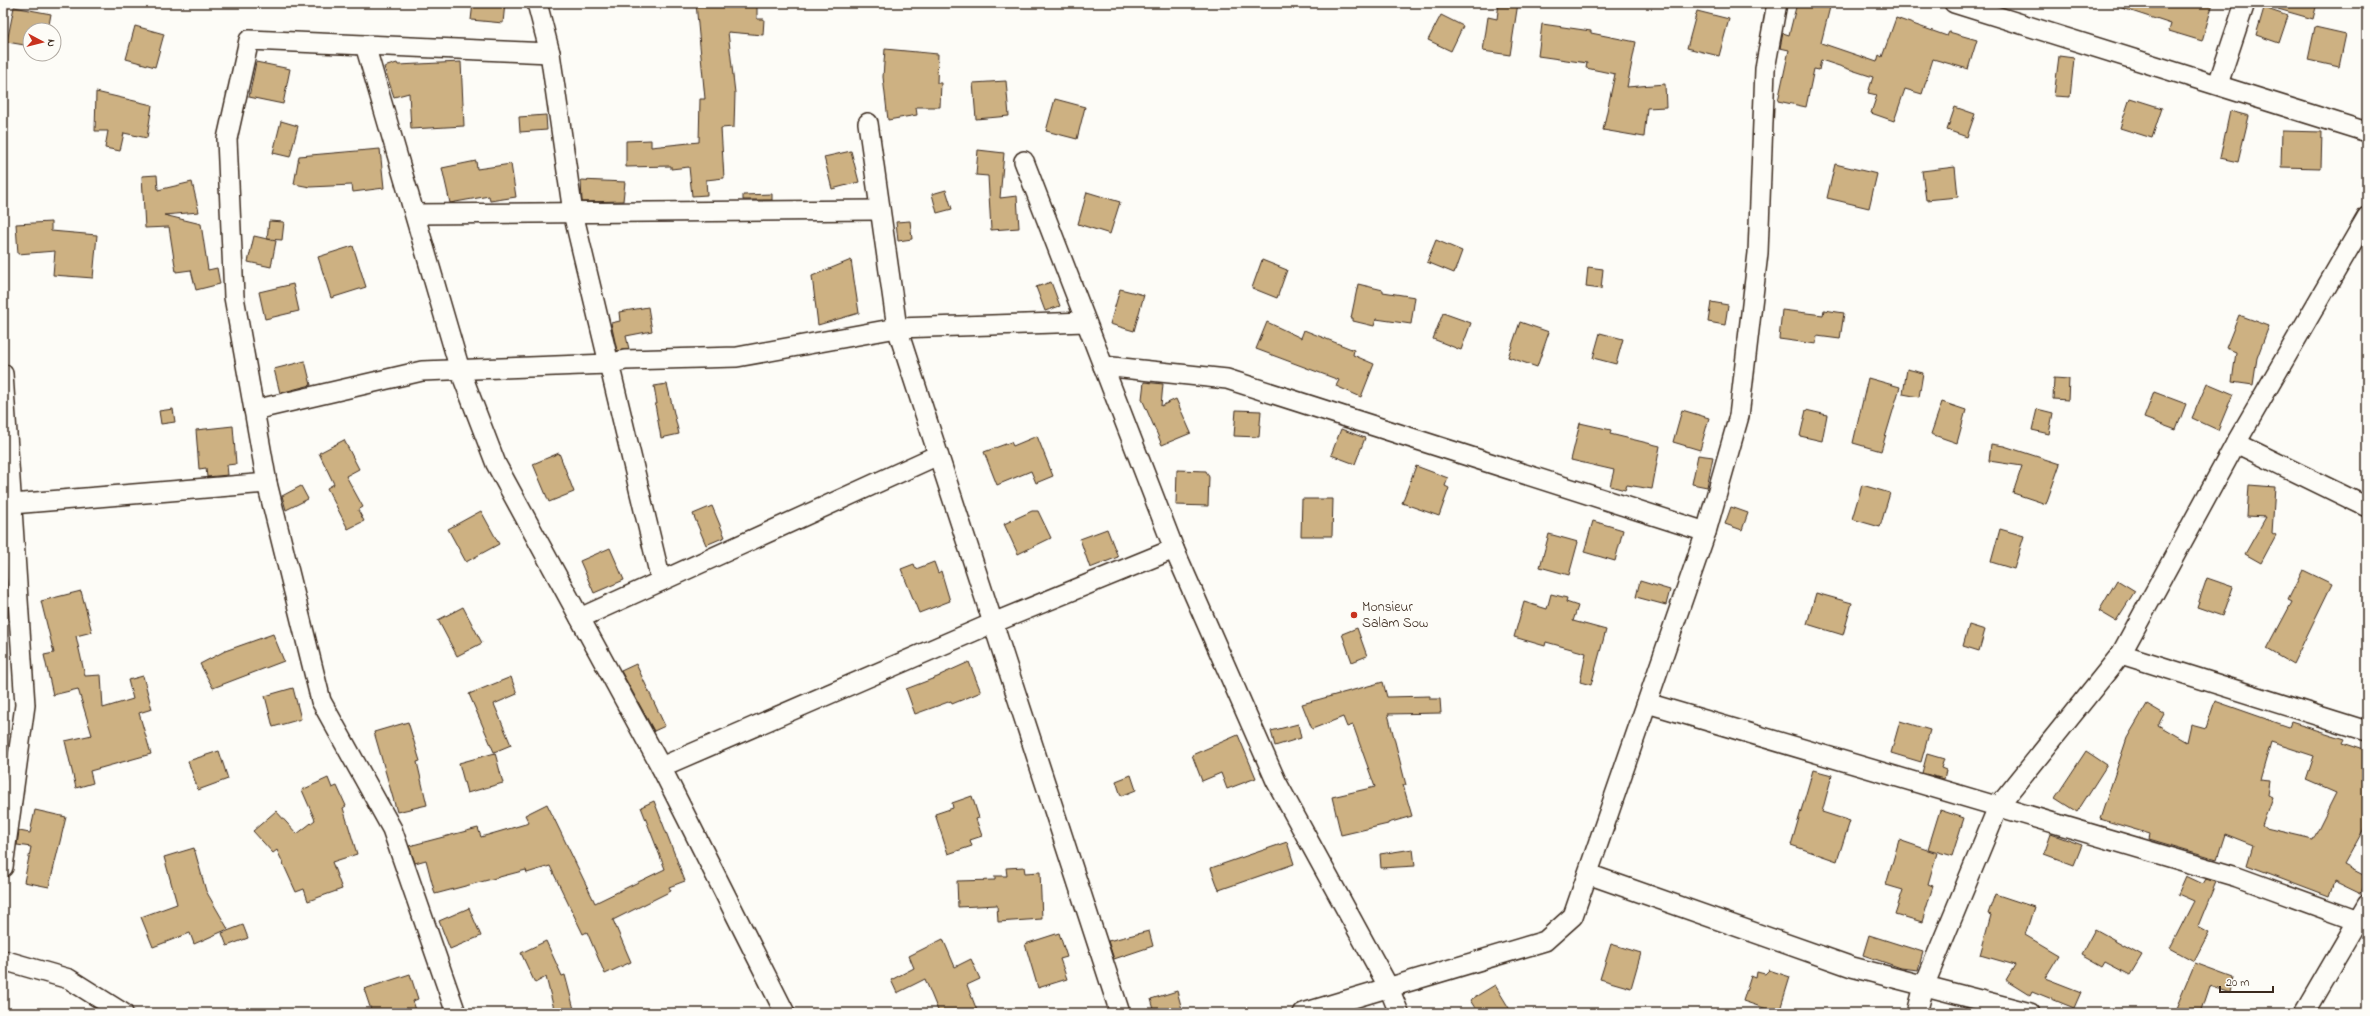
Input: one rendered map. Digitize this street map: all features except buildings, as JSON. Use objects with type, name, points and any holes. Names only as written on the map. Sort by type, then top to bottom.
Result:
[{"type":"street","points":[[537,3],[550,53],[573,213],[661,581]]},
{"type":"street","points":[[1304,1013],[1545,941],[1573,916],[1706,532],[1739,416],[1758,253],[1765,69],[1777,3]]},
{"type":"street","points":[[1954,3],[2218,84],[2367,132]]},
{"type":"street","points":[[2218,84],[2245,3]]},
{"type":"street","points":[[456,1013],[392,829],[321,701],[267,484],[234,297],[227,139],[249,40],[550,53]]},
{"type":"street","points":[[366,45],[460,370],[496,464],[661,767],[785,1013]]},
{"type":"street","points":[[868,123],[897,328],[1120,1013]]},
{"type":"street","points":[[1024,161],[1174,549],[1276,781],[1389,988],[1399,1013]]},
{"type":"street","points":[[414,214],[880,210]]},
{"type":"street","points":[[1917,1013],[1924,986],[1998,807],[2121,654],[2236,443],[2367,217]]},
{"type":"street","points":[[254,410],[422,371],[608,364],[625,360],[737,357],[897,328],[1086,322]]},
{"type":"street","points":[[1103,366],[1227,379],[1706,532]]},
{"type":"street","points":[[3,374],[7,503],[25,706],[3,867]]},
{"type":"street","points":[[2236,443],[2367,507]]},
{"type":"street","points":[[580,618],[938,455]]},
{"type":"street","points":[[7,503],[267,484]]},
{"type":"street","points":[[661,767],[993,623],[1174,549]]},
{"type":"street","points":[[2121,654],[2367,731]]},
{"type":"street","points":[[1647,703],[2237,877],[2362,922]]},
{"type":"street","points":[[1588,874],[1852,967],[2030,1013]]},
{"type":"street","points":[[2304,1013],[2362,922],[2367,905]]},
{"type":"street","points":[[3,960],[69,979],[123,1013]]},
{"type":"place","name":"Monsieur Salam Sow","points":[[1354,615]]}]
